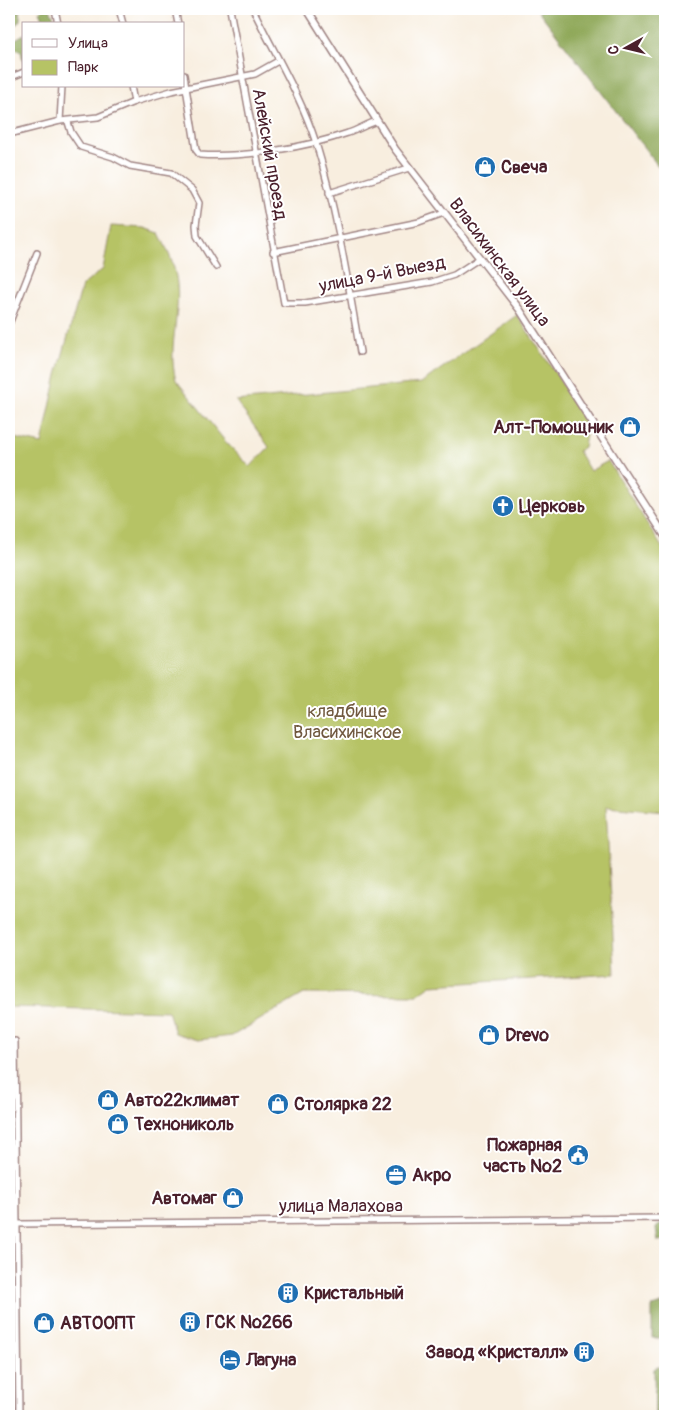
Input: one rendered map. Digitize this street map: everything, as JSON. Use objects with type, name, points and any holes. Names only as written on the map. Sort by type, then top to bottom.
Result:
[{"type":"street","points":[[55,9],[58,22]]},
{"type":"street","points":[[119,9],[122,22]]},
{"type":"street","points":[[175,9],[178,22]]},
{"type":"street","name":"Алейский проезд","points":[[230,9],[273,252],[284,303]]},
{"type":"street","points":[[253,9],[295,92],[315,142],[329,193],[360,352]]},
{"type":"street","name":"Власихинская улица","points":[[306,9],[409,168],[480,258],[536,334],[665,536]]},
{"type":"street","points":[[9,134],[60,121],[68,122],[98,117],[134,102],[185,88],[255,74],[278,61]]},
{"type":"street","points":[[9,78],[22,73]]},
{"type":"street","points":[[60,121],[62,88]]},
{"type":"street","points":[[131,88],[134,102]]},
{"type":"street","points":[[185,88],[196,150],[200,155],[257,153],[315,142],[349,133],[377,121]]},
{"type":"street","points":[[68,122],[71,132],[80,147],[113,157],[130,166],[171,173],[192,190],[199,203],[196,225],[197,236],[216,267]]},
{"type":"street","points":[[329,193],[409,168]]},
{"type":"street","points":[[9,188],[12,197],[9,204]]},
{"type":"street","points":[[273,252],[339,240],[419,222],[444,213]]},
{"type":"street","points":[[9,324],[37,253]]},
{"type":"street","name":"улица 9-й Выезд","points":[[284,303],[305,302],[432,282],[454,275],[480,258]]},
{"type":"street","points":[[15,1041],[19,1416]]},
{"type":"street","name":"улица Малахова","points":[[17,1224],[665,1218]]},
{"type":"green space","points":[[9,9],[20,9],[20,20],[16,25]]},
{"type":"green space","points":[[50,9],[56,22],[44,22],[40,11]]},
{"type":"green space","points":[[537,9],[665,9],[665,175]]},
{"type":"green space","points":[[22,35],[22,56],[21,51],[9,47],[9,43]]},
{"type":"green space","name":"кладбище Власихинское","points":[[111,226],[145,228],[159,233],[172,262],[177,285],[178,299],[173,354],[176,380],[225,441],[250,467],[269,447],[236,401],[421,383],[517,315],[588,423],[584,447],[578,451],[590,471],[608,461],[665,552],[665,811],[606,806],[615,974],[431,985],[417,995],[304,994],[232,1036],[198,1040],[175,1033],[168,1011],[9,1007],[9,448],[14,438],[42,444],[57,375],[82,286],[103,269]]},
{"type":"green space","points":[[661,1223],[665,1223],[665,1240],[658,1241],[656,1228]]},
{"type":"green space","points":[[665,1303],[665,1338],[652,1338],[652,1307]]},
{"type":"green space","points":[[665,1367],[665,1416],[655,1416],[654,1369]]},
{"type":"tram line","points":[[9,1347],[13,1360],[14,1416]]},
{"type":"place","name":"Свеча","points":[[485,167]]},
{"type":"place","name":"Алт-Помощник","points":[[630,427]]},
{"type":"place","name":"Церковь","points":[[503,506]]},
{"type":"place","name":"Drevo","points":[[489,1035]]},
{"type":"place","name":"Авто22климат","points":[[108,1100]]},
{"type":"place","name":"Столярка 22","points":[[278,1104]]},
{"type":"place","name":"Технониколь","points":[[118,1124]]},
{"type":"place","name":"Пожарная часть №2","points":[[578,1155]]},
{"type":"place","name":"Акро","points":[[396,1175]]},
{"type":"place","name":"Автомаг","points":[[233,1198]]},
{"type":"place","name":"Кристальный","points":[[288,1293]]},
{"type":"place","name":"ГСК №266","points":[[190,1322]]},
{"type":"place","name":"АВТООПТ","points":[[44,1323]]},
{"type":"place","name":"Завод «Кристалл»","points":[[584,1352]]},
{"type":"place","name":"Лагуна","points":[[230,1360]]}]
